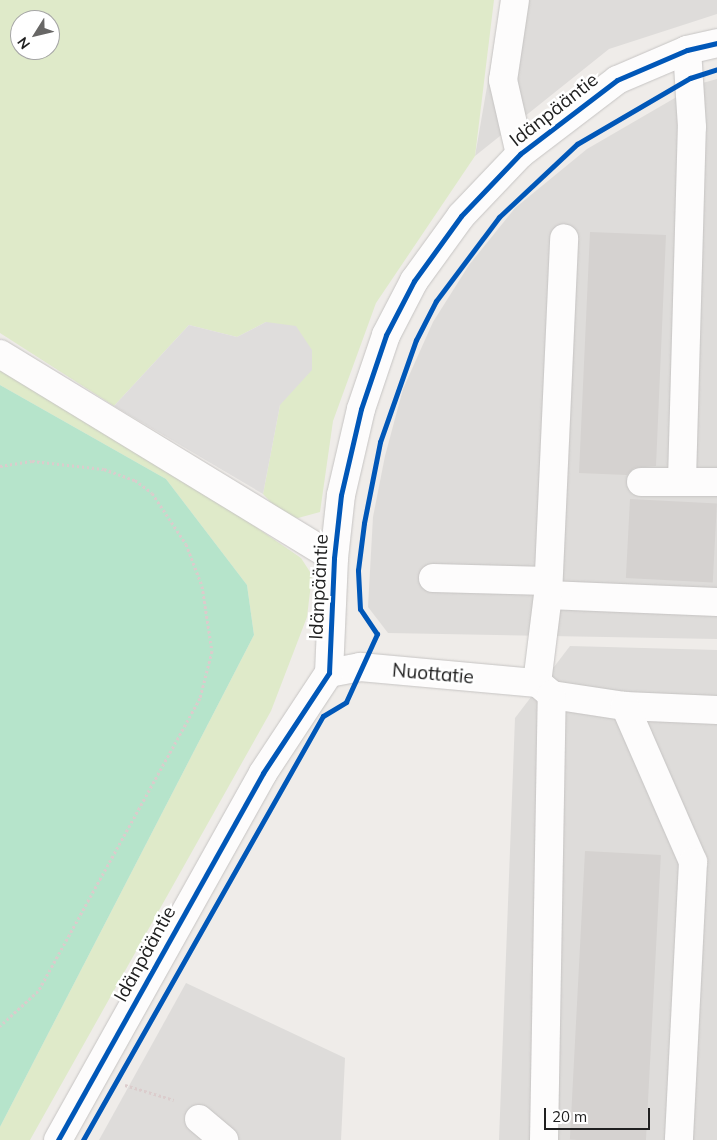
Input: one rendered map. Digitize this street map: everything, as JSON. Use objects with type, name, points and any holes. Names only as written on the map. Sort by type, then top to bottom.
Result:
[{"type":"street","points":[[515,0],[503,80],[520,154]]},
{"type":"street","name":"Idänpääntie","points":[[58,1140],[263,773],[329,673],[334,558],[341,495],[361,409],[386,335],[414,281],[461,216],[520,154],[617,80],[687,50],[717,43]]},
{"type":"street","points":[[682,480],[692,127],[687,50]]},
{"type":"street","points":[[544,1140],[545,689],[564,238]]},
{"type":"street","points":[[0,354],[334,558]]},
{"type":"street","points":[[641,482],[682,480],[717,482]]},
{"type":"street","points":[[433,578],[717,602]]},
{"type":"street","name":"Nuottatie","points":[[329,673],[360,667],[545,689],[626,706],[717,710]]},
{"type":"street","points":[[626,706],[693,862],[679,1140]]},
{"type":"street","points":[[199,1119],[224,1140]]},
{"type":"path","points":[[0,466],[32,462],[104,469],[135,480],[152,493],[186,544],[199,577],[209,619],[212,651],[200,698],[38,991],[0,1026]]},
{"type":"path","points":[[116,1083],[173,1099],[199,1119]]},
{"type":"shaded area","points":[[502,0],[717,0],[717,14],[609,49],[475,156]]},
{"type":"shaded area","points":[[717,79],[717,639],[388,633],[368,607],[373,517],[385,456],[403,389],[433,322],[469,265],[515,208],[587,149],[699,84]]},
{"type":"shaded area","points":[[266,322],[296,326],[312,350],[312,370],[280,405],[263,494],[114,406],[189,325],[237,337]]},
{"type":"shaded area","points":[[570,646],[717,650],[717,1140],[499,1140],[515,718]]},
{"type":"shaded area","points":[[186,983],[345,1058],[341,1140],[99,1140]]},
{"type":"green space","points":[[0,0],[494,0],[475,156],[376,303],[333,421],[320,512],[298,518],[284,516],[263,494],[280,405],[266,322],[237,337],[189,325],[114,406],[0,333]]},
{"type":"green space","points":[[0,363],[179,474],[301,558],[312,575],[307,617],[271,711],[30,1140],[0,1140],[0,1127],[254,635],[247,585],[166,479],[0,385]]},
{"type":"green space","points":[[0,385],[166,479],[247,585],[254,635],[0,1127]]},
{"type":"building","points":[[590,232],[666,235],[656,466],[634,468],[627,475],[579,473]]},
{"type":"building","points":[[630,499],[717,504],[713,582],[626,578]]},
{"type":"building","points":[[585,851],[661,855],[646,1140],[570,1140]]},
{"type":"cycle path","points":[[58,1140],[263,773],[329,673],[334,558],[341,495],[361,409],[386,335],[414,281],[461,216],[520,154],[617,80],[687,50],[717,43]]},
{"type":"cycle path","points":[[83,1140],[323,716],[346,702],[377,634],[360,609],[358,570],[364,523],[380,442],[416,340],[436,301],[499,217],[577,144],[690,78],[717,69]]}]
